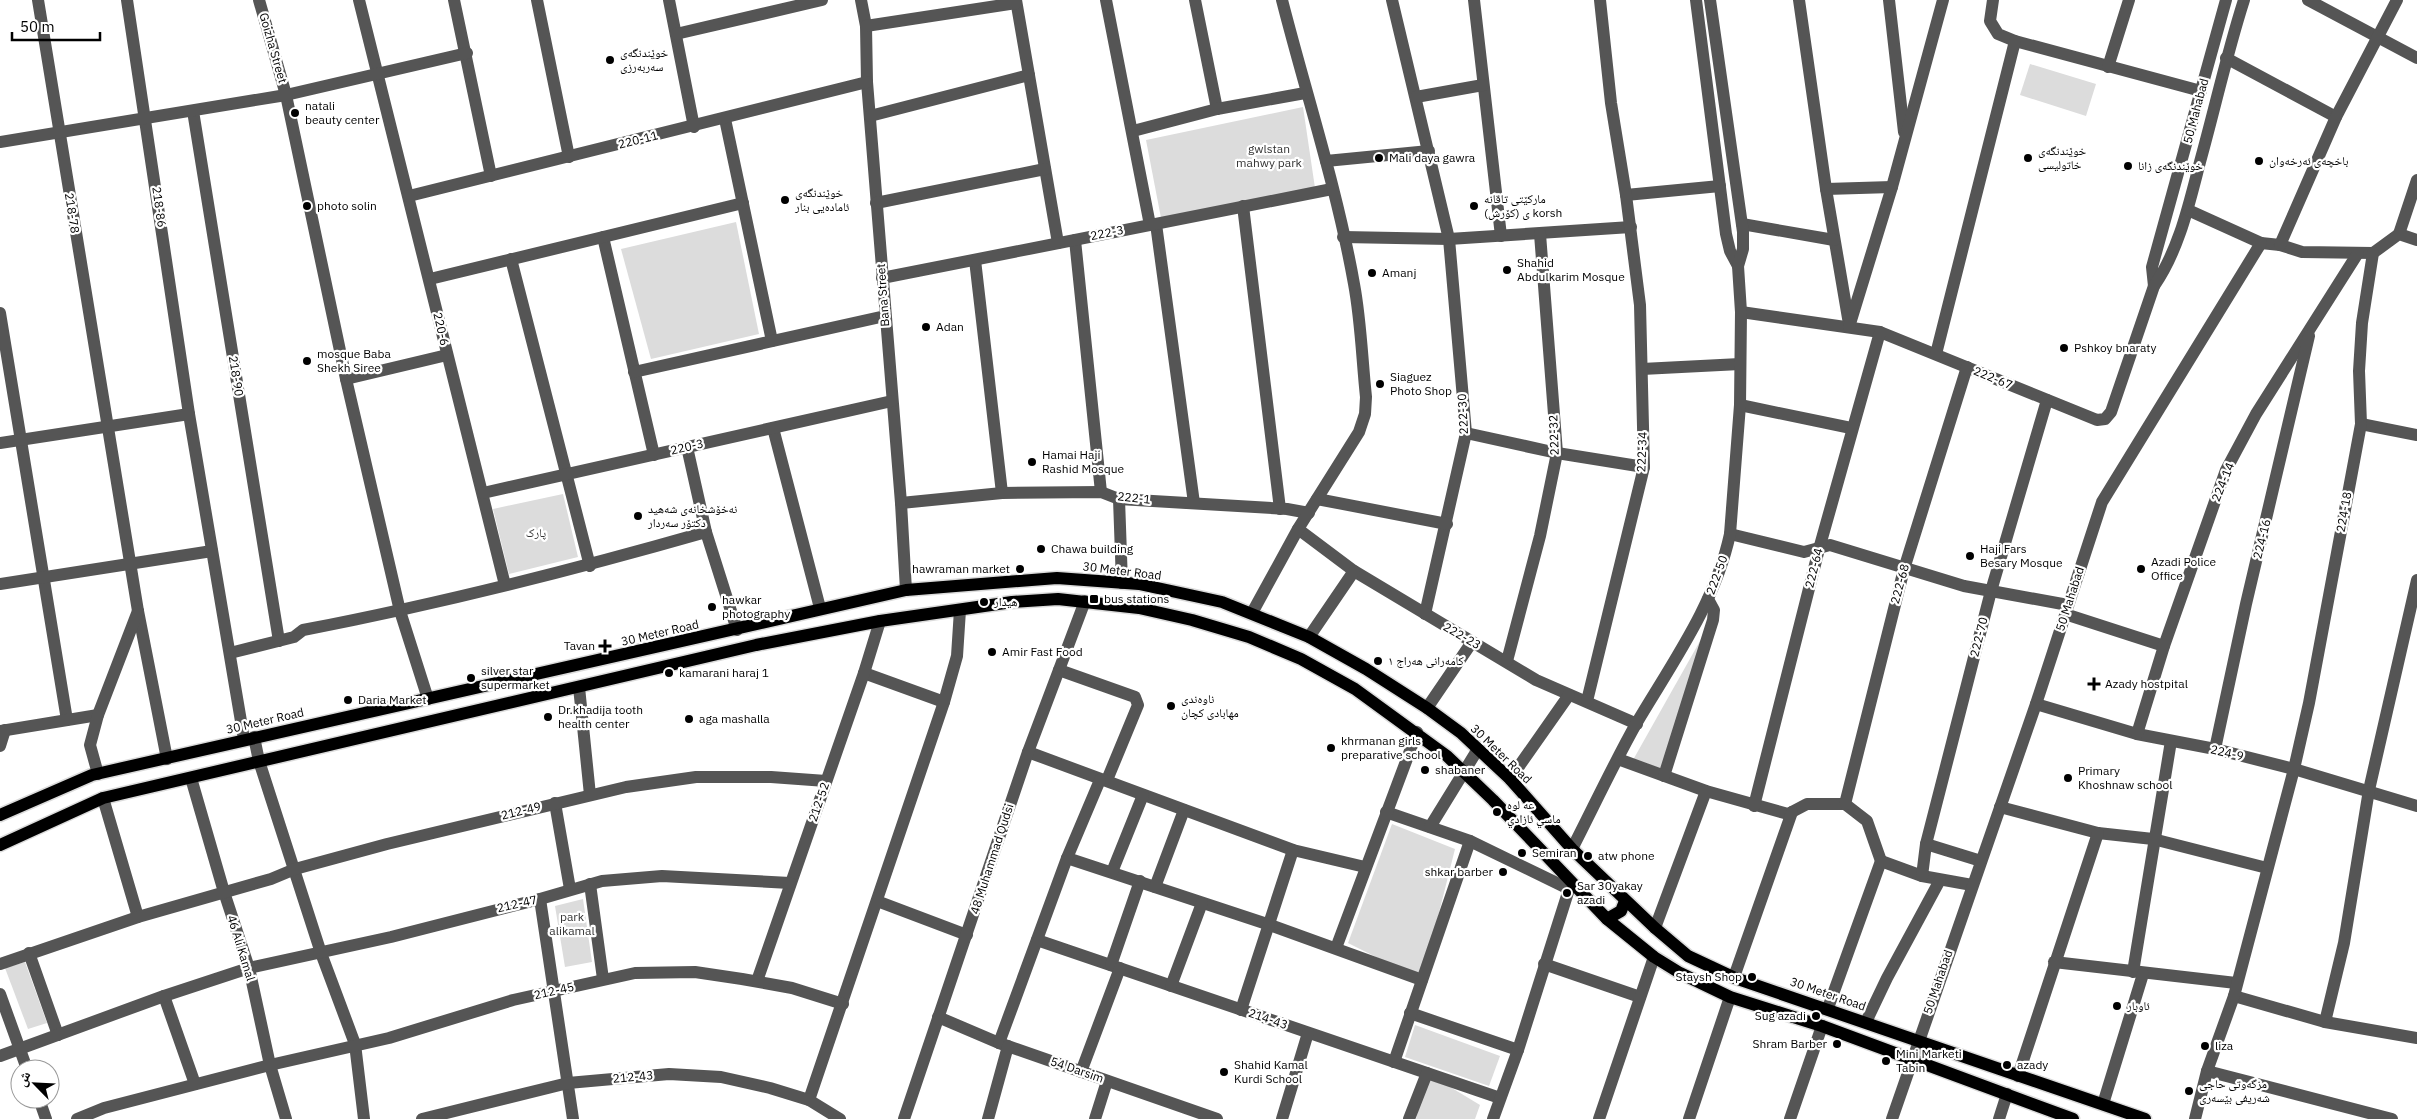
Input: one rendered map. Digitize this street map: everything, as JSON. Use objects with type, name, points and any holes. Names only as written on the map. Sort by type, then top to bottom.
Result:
[{"type":"main road","name":"30 Meter Road","points":[[0,816],[98,774],[249,738],[737,630],[820,608],[906,590],[1057,578],[1139,584],[1222,602],[1309,637],[1366,669],[1427,708],[1478,749],[1510,779],[1572,849],[1625,901],[1688,956],[1734,977],[2145,1119]]},
{"type":"main road","points":[[990,583],[991,605]]},
{"type":"main road","points":[[0,845],[103,798],[756,645],[880,622],[991,605],[1058,599],[1139,608],[1184,618],[1249,638],[1301,659],[1348,685],[1417,732],[1464,771],[1569,886],[1607,920],[1654,957],[1680,973],[1730,997],[1822,1026],[2073,1119]]},
{"type":"main road","points":[[751,626],[756,645]]},
{"type":"main road","points":[[1607,920],[1621,911],[1625,901]]},
{"type":"street","name":"218-78","points":[[38,0],[107,426],[132,563],[138,611],[167,759]]},
{"type":"street","name":"218-86","points":[[127,0],[189,414],[230,653],[249,738],[259,761],[321,954],[355,1044],[364,1119]]},
{"type":"street","name":"Goizha Street","points":[[259,0],[286,95],[346,379],[400,611],[428,699]]},
{"type":"street","name":"220-6","points":[[359,0],[505,585]]},
{"type":"street","points":[[454,0],[467,53],[491,176]]},
{"type":"street","points":[[537,0],[570,157]]},
{"type":"street","points":[[669,0],[694,126]]},
{"type":"street","points":[[676,34],[822,0]]},
{"type":"street","name":"Bana Street","points":[[861,0],[866,26],[867,82],[901,503],[906,590]]},
{"type":"street","points":[[1106,0],[1153,224],[1194,503]]},
{"type":"street","points":[[1195,0],[1217,109]]},
{"type":"street","points":[[1252,613],[1298,529],[1360,432],[1365,414],[1366,397],[1354,284],[1326,161],[1282,0]]},
{"type":"street","name":"222-30","points":[[1392,0],[1449,239],[1466,433],[1447,524],[1425,614]]},
{"type":"street","points":[[1474,0],[1501,236]]},
{"type":"street","name":"222-34","points":[[1587,702],[1627,545],[1644,467],[1640,305],[1631,228],[1611,103],[1600,0]]},
{"type":"street","name":"222-50","points":[[1572,849],[1637,724],[1678,657],[1708,599],[1726,551],[1730,534],[1740,405],[1741,312],[1738,266],[1728,242],[1696,0]]},
{"type":"street","name":"222-50","points":[[1710,0],[1742,224],[1743,249],[1738,266]]},
{"type":"street","points":[[1799,0],[1826,189],[1849,327]]},
{"type":"street","points":[[1889,0],[1905,139]]},
{"type":"street","points":[[1849,327],[1892,187],[1943,0]]},
{"type":"street","points":[[1993,0],[1990,21],[1998,34],[2014,41],[2201,91]]},
{"type":"street","points":[[2108,67],[2130,0]]},
{"type":"street","name":"50 Mahabad","points":[[2154,286],[2152,267],[2226,0]]},
{"type":"street","name":"50 Mahabad","points":[[2154,286],[2165,270],[2188,210],[2226,58],[2244,0]]},
{"type":"street","points":[[2308,0],[2417,58]]},
{"type":"street","points":[[2280,245],[2336,116],[2397,0]]},
{"type":"street","points":[[866,26],[1016,1],[1058,243]]},
{"type":"street","points":[[1936,354],[2014,41]]},
{"type":"street","points":[[0,142],[286,95],[467,53]]},
{"type":"street","points":[[2226,58],[2336,116]]},
{"type":"street","points":[[870,116],[1029,75]]},
{"type":"street","name":"220-11","points":[[409,196],[725,119],[867,82]]},
{"type":"street","points":[[1416,97],[1484,85]]},
{"type":"street","points":[[1133,131],[1217,109],[1306,93]]},
{"type":"street","name":"218-90","points":[[193,111],[279,641]]},
{"type":"street","points":[[725,119],[772,341]]},
{"type":"street","points":[[1326,161],[1429,151]]},
{"type":"street","points":[[876,203],[1045,169]]},
{"type":"street","points":[[2188,210],[2261,243],[2280,245],[2302,252],[2373,253],[2399,234],[2417,180]]},
{"type":"street","points":[[1626,195],[1720,186]]},
{"type":"street","points":[[1826,189],[1892,187]]},
{"type":"street","name":"222-3","points":[[882,278],[1332,189]]},
{"type":"street","points":[[430,279],[743,203]]},
{"type":"street","points":[[1243,206],[1280,508]]},
{"type":"street","points":[[1742,224],[1834,240]]},
{"type":"street","points":[[1343,237],[1449,239],[1631,228]]},
{"type":"street","name":"222-32","points":[[1507,661],[1540,536],[1557,453],[1540,234]]},
{"type":"street","points":[[2399,234],[2417,240]]},
{"type":"street","points":[[603,237],[654,455]]},
{"type":"street","points":[[1075,240],[1101,492]]},
{"type":"street","name":"50 Mahabad","points":[[1892,1119],[1917,1041],[2036,704],[2102,502],[2261,243]]},
{"type":"street","name":"224-14","points":[[2137,734],[2164,646],[2226,470],[2256,414],[2358,253]]},
{"type":"street","name":"224-18","points":[[2195,1119],[2207,1071],[2234,996],[2294,769],[2324,626],[2361,424],[2360,371],[2362,324],[2373,253]]},
{"type":"street","points":[[512,260],[590,566]]},
{"type":"street","points":[[975,260],[1002,493]]},
{"type":"street","name":"222-67","points":[[1741,312],[1880,332],[2098,420],[2105,419],[2111,412],[2154,286]]},
{"type":"street","points":[[0,313],[67,720]]},
{"type":"street","points":[[634,372],[885,316]]},
{"type":"street","name":"224-16","points":[[2215,749],[2246,604],[2311,329]]},
{"type":"street","name":"222-64","points":[[1754,806],[1819,548],[1851,428],[1880,332]]},
{"type":"street","points":[[346,379],[447,355]]},
{"type":"street","points":[[1642,369],[1740,364]]},
{"type":"street","name":"222-68","points":[[1845,804],[1904,569],[1967,367]]},
{"type":"street","name":"222-70","points":[[1922,876],[1926,844],[1991,591],[2047,400]]},
{"type":"street","name":"220-3","points":[[483,494],[892,401]]},
{"type":"street","points":[[1740,405],[1851,428]]},
{"type":"street","points":[[0,442],[189,414]]},
{"type":"street","points":[[2361,424],[2417,435]]},
{"type":"street","points":[[772,428],[820,608]]},
{"type":"street","points":[[1466,433],[1557,453],[1644,467]]},
{"type":"street","points":[[687,447],[706,532],[737,630]]},
{"type":"street","name":"222-1","points":[[901,503],[1002,493],[1101,492],[1119,499],[1280,508],[1309,513]]},
{"type":"street","points":[[1317,498],[1447,524]]},
{"type":"street","points":[[1119,499],[1122,583]]},
{"type":"street","name":"222-23","points":[[1298,529],[1354,570],[1536,680],[1637,724]]},
{"type":"street","points":[[230,653],[294,637],[303,630],[400,611],[590,566],[706,532]]},
{"type":"street","points":[[1730,534],[1804,552],[1830,546],[1904,569],[2067,610],[2164,646]]},
{"type":"street","points":[[0,584],[212,551]]},
{"type":"street","points":[[1309,637],[1354,570]]},
{"type":"street","points":[[2325,1022],[2344,944],[2369,790],[2417,580]]},
{"type":"street","points":[[1664,776],[1713,620],[1714,610],[1708,599]]},
{"type":"street","name":"48 Muhammad Qudsi","points":[[904,1119],[1028,752],[1085,602]]},
{"type":"street","points":[[808,1100],[843,1004],[944,702],[957,656],[960,610]]},
{"type":"street","points":[[98,774],[90,745],[98,716],[138,611]]},
{"type":"street","name":"212-52","points":[[757,981],[880,622]]},
{"type":"street","points":[[1427,708],[1472,642]]},
{"type":"street","points":[[988,1119],[1004,1044],[1037,940],[1067,858],[1138,705],[1135,697],[1126,693],[1059,670]]},
{"type":"street","points":[[864,673],[944,702]]},
{"type":"street","points":[[579,687],[590,795]]},
{"type":"street","points":[[1510,779],[1569,695]]},
{"type":"street","name":"224-9","points":[[2036,704],[2137,734],[2215,749],[2294,769],[2417,806]]},
{"type":"street","points":[[0,746],[3,730],[98,716]]},
{"type":"street","points":[[1336,948],[1417,732]]},
{"type":"street","points":[[2103,1104],[2138,973],[2153,839],[2171,741]]},
{"type":"street","points":[[1430,827],[1478,749]]},
{"type":"street","points":[[1028,752],[1293,850],[1365,868]]},
{"type":"street","points":[[1618,759],[1706,791],[1754,806],[1788,814],[1807,804],[1845,804],[1868,821],[1881,861],[1828,1008]]},
{"type":"street","name":"212-49","points":[[0,964],[138,917],[271,880],[295,869],[386,844],[626,787],[696,777],[771,776],[826,782]]},
{"type":"street","name":"46 Ali Kamal","points":[[191,778],[224,892],[249,968],[270,1065],[286,1119]]},
{"type":"street","points":[[1655,928],[1706,791]]},
{"type":"street","points":[[1112,872],[1143,795]]},
{"type":"street","points":[[103,798],[138,917]]},
{"type":"street","points":[[555,803],[570,889]]},
{"type":"street","points":[[2000,807],[2098,834],[2153,839],[2267,868]]},
{"type":"street","points":[[1156,886],[1184,810]]},
{"type":"street","points":[[1386,812],[1470,841],[1569,886],[1518,1050],[1493,1119]]},
{"type":"street","points":[[1734,977],[1792,812]]},
{"type":"street","points":[[2018,1076],[2054,962],[2098,834]]},
{"type":"street","points":[[1394,1062],[1470,841]]},
{"type":"street","points":[[1926,844],[1981,861]]},
{"type":"street","points":[[1241,1010],[1293,850]]},
{"type":"street","points":[[1067,858],[1270,925],[1422,980]]},
{"type":"street","points":[[1881,861],[1922,876],[1972,885]]},
{"type":"street","name":"212-47","points":[[0,1056],[164,996],[249,968],[321,954],[540,899],[602,880],[662,876],[790,883]]},
{"type":"street","points":[[1866,1022],[1887,978],[1940,880]]},
{"type":"street","points":[[1081,1072],[1140,881]]},
{"type":"street","points":[[590,884],[603,980]]},
{"type":"street","points":[[540,899],[573,1119]]},
{"type":"street","points":[[877,901],[967,935]]},
{"type":"street","points":[[1171,986],[1202,903]]},
{"type":"street","name":"214-43","points":[[1037,940],[1500,1098]]},
{"type":"street","points":[[29,953],[58,1035]]},
{"type":"street","points":[[1598,1119],[1654,957]]},
{"type":"street","points":[[2054,962],[2095,965],[2138,973],[2236,983]]},
{"type":"street","points":[[1544,964],[1640,997]]},
{"type":"street","name":"212-45","points":[[77,1119],[104,1108],[195,1084],[355,1044],[389,1038],[513,1000],[635,974],[695,972],[792,988],[843,1004]]},
{"type":"street","points":[[0,994],[23,1059]]},
{"type":"street","points":[[164,996],[195,1084]]},
{"type":"street","points":[[2234,996],[2325,1022],[2417,1038]]},
{"type":"street","points":[[1689,1119],[1730,997]]},
{"type":"street","points":[[1410,1013],[1518,1050]]},
{"type":"street","name":"54 Darsim","points":[[938,1017],[1004,1044],[1107,1081],[1180,1113],[1217,1119]]},
{"type":"street","points":[[1790,1119],[1822,1026]]},
{"type":"street","points":[[1282,1119],[1308,1033]]},
{"type":"street","points":[[2207,1071],[2392,1119]]},
{"type":"street","points":[[1409,1119],[1427,1073]]},
{"type":"street","name":"212-43","points":[[422,1119],[568,1083],[669,1074],[721,1077],[770,1088],[808,1100],[840,1119]]},
{"type":"street","points":[[1095,1119],[1107,1081]]},
{"type":"street","points":[[1998,1119],[2007,1094]]},
{"type":"green space","points":[[2030,64],[2096,84],[2086,116],[2020,95]]},
{"type":"green space","name":"gwlstan mahwy park","points":[[1303,107],[1315,188],[1161,218],[1146,140]]},
{"type":"green space","points":[[736,222],[759,334],[651,359],[621,249]]},
{"type":"green space","name":"پارک","points":[[563,494],[578,557],[509,574],[493,509]]},
{"type":"green space","points":[[1718,609],[1670,771],[1633,760]]},
{"type":"green space","points":[[1392,824],[1455,849],[1422,980],[1348,943]]},
{"type":"green space","name":"park alikamal","points":[[583,899],[592,962],[565,967],[555,906]]},
{"type":"green space","points":[[25,962],[47,1023],[28,1029],[5,968]]},
{"type":"green space","points":[[1415,1025],[1500,1056],[1489,1086],[1405,1057]]},
{"type":"green space","points":[[1427,1073],[1480,1105],[1475,1119],[1416,1119]]},
{"type":"place","name":"خوێندنگەی سەربەرزی","points":[[610,60]]},
{"type":"place","name":"natali beauty center","points":[[295,113]]},
{"type":"place","name":"Mali daya gawra","points":[[1379,158]]},
{"type":"place","name":"خوێندنگەی خاتولیسی","points":[[2028,158]]},
{"type":"place","name":"باخچەی ئەرخەوان","points":[[2259,161]]},
{"type":"place","name":"خوێندنگەی زانا","points":[[2128,166]]},
{"type":"place","name":"خوێندنگەی ئامادەیی بنار","points":[[785,200]]},
{"type":"place","name":"photo solin","points":[[307,206]]},
{"type":"place","name":"مارکێتی تاقانە ی (کۆرش) korsh","points":[[1474,206]]},
{"type":"place","name":"Shahid Abdulkarim Mosque","points":[[1507,270]]},
{"type":"place","name":"Amanj","points":[[1372,273]]},
{"type":"place","name":"Adan","points":[[926,327]]},
{"type":"place","name":"Pshkoy bnaraty","points":[[2064,348]]},
{"type":"place","name":"mosque Baba Shekh Siree","points":[[307,361]]},
{"type":"place","name":"Siaguez Photo Shop","points":[[1380,384]]},
{"type":"place","name":"Hamai Haji Rashid Mosque","points":[[1032,462]]},
{"type":"place","name":"نەخۆشخانەی شەهید دکتۆر سەردار","points":[[638,516]]},
{"type":"place","name":"Chawa building","points":[[1041,549]]},
{"type":"place","name":"Haji Fars Besary Mosque","points":[[1970,556]]},
{"type":"place","name":"hawraman market","points":[[1020,569]]},
{"type":"place","name":"Azadi Police Office","points":[[2141,569]]},
{"type":"place","name":"bus stations","points":[[1094,599]]},
{"type":"place","name":"هيدار","points":[[984,602]]},
{"type":"place","name":"hawkar photography","points":[[712,607]]},
{"type":"place","name":"Tavan","points":[[605,646]]},
{"type":"place","name":"Amir Fast Food","points":[[992,652]]},
{"type":"place","name":"کامەرانی هەراج ۱","points":[[1378,661]]},
{"type":"place","name":"kamarani haraj 1","points":[[669,673]]},
{"type":"place","name":"silver star supermarket","points":[[471,678]]},
{"type":"place","name":"Azady hostpital","points":[[2094,684]]},
{"type":"place","name":"Daria Market","points":[[348,700]]},
{"type":"place","name":"ناوەندی مهابادی کچان","points":[[1171,706]]},
{"type":"place","name":"Dr.khadija tooth health center","points":[[548,717]]},
{"type":"place","name":"aga mashalla","points":[[689,719]]},
{"type":"place","name":"khrmanan girls preparative school","points":[[1331,748]]},
{"type":"place","name":"shabaner","points":[[1425,770]]},
{"type":"place","name":"Primary Khoshnaw school","points":[[2068,778]]},
{"type":"place","name":"عه لوه ماسي ئازادي","points":[[1497,812]]},
{"type":"place","name":"Semiran","points":[[1522,853]]},
{"type":"place","name":"atw phone","points":[[1588,856]]},
{"type":"place","name":"shkar barber","points":[[1503,872]]},
{"type":"place","name":"Sar 30yakay azadi","points":[[1567,893]]},
{"type":"place","name":"Staysh Shop","points":[[1752,977]]},
{"type":"place","name":"ئاوبار","points":[[2117,1006]]},
{"type":"place","name":"Sug azadi","points":[[1816,1016]]},
{"type":"place","name":"Shram Barber","points":[[1837,1044]]},
{"type":"place","name":"liza","points":[[2205,1046]]},
{"type":"place","name":"Mini Marketi Tabin","points":[[1886,1061]]},
{"type":"place","name":"azady","points":[[2007,1065]]},
{"type":"place","name":"Shahid Kamal Kurdi School","points":[[1224,1072]]},
{"type":"place","name":"مزگەوتی حاجی شەریفی بێسەری","points":[[2189,1091]]}]
